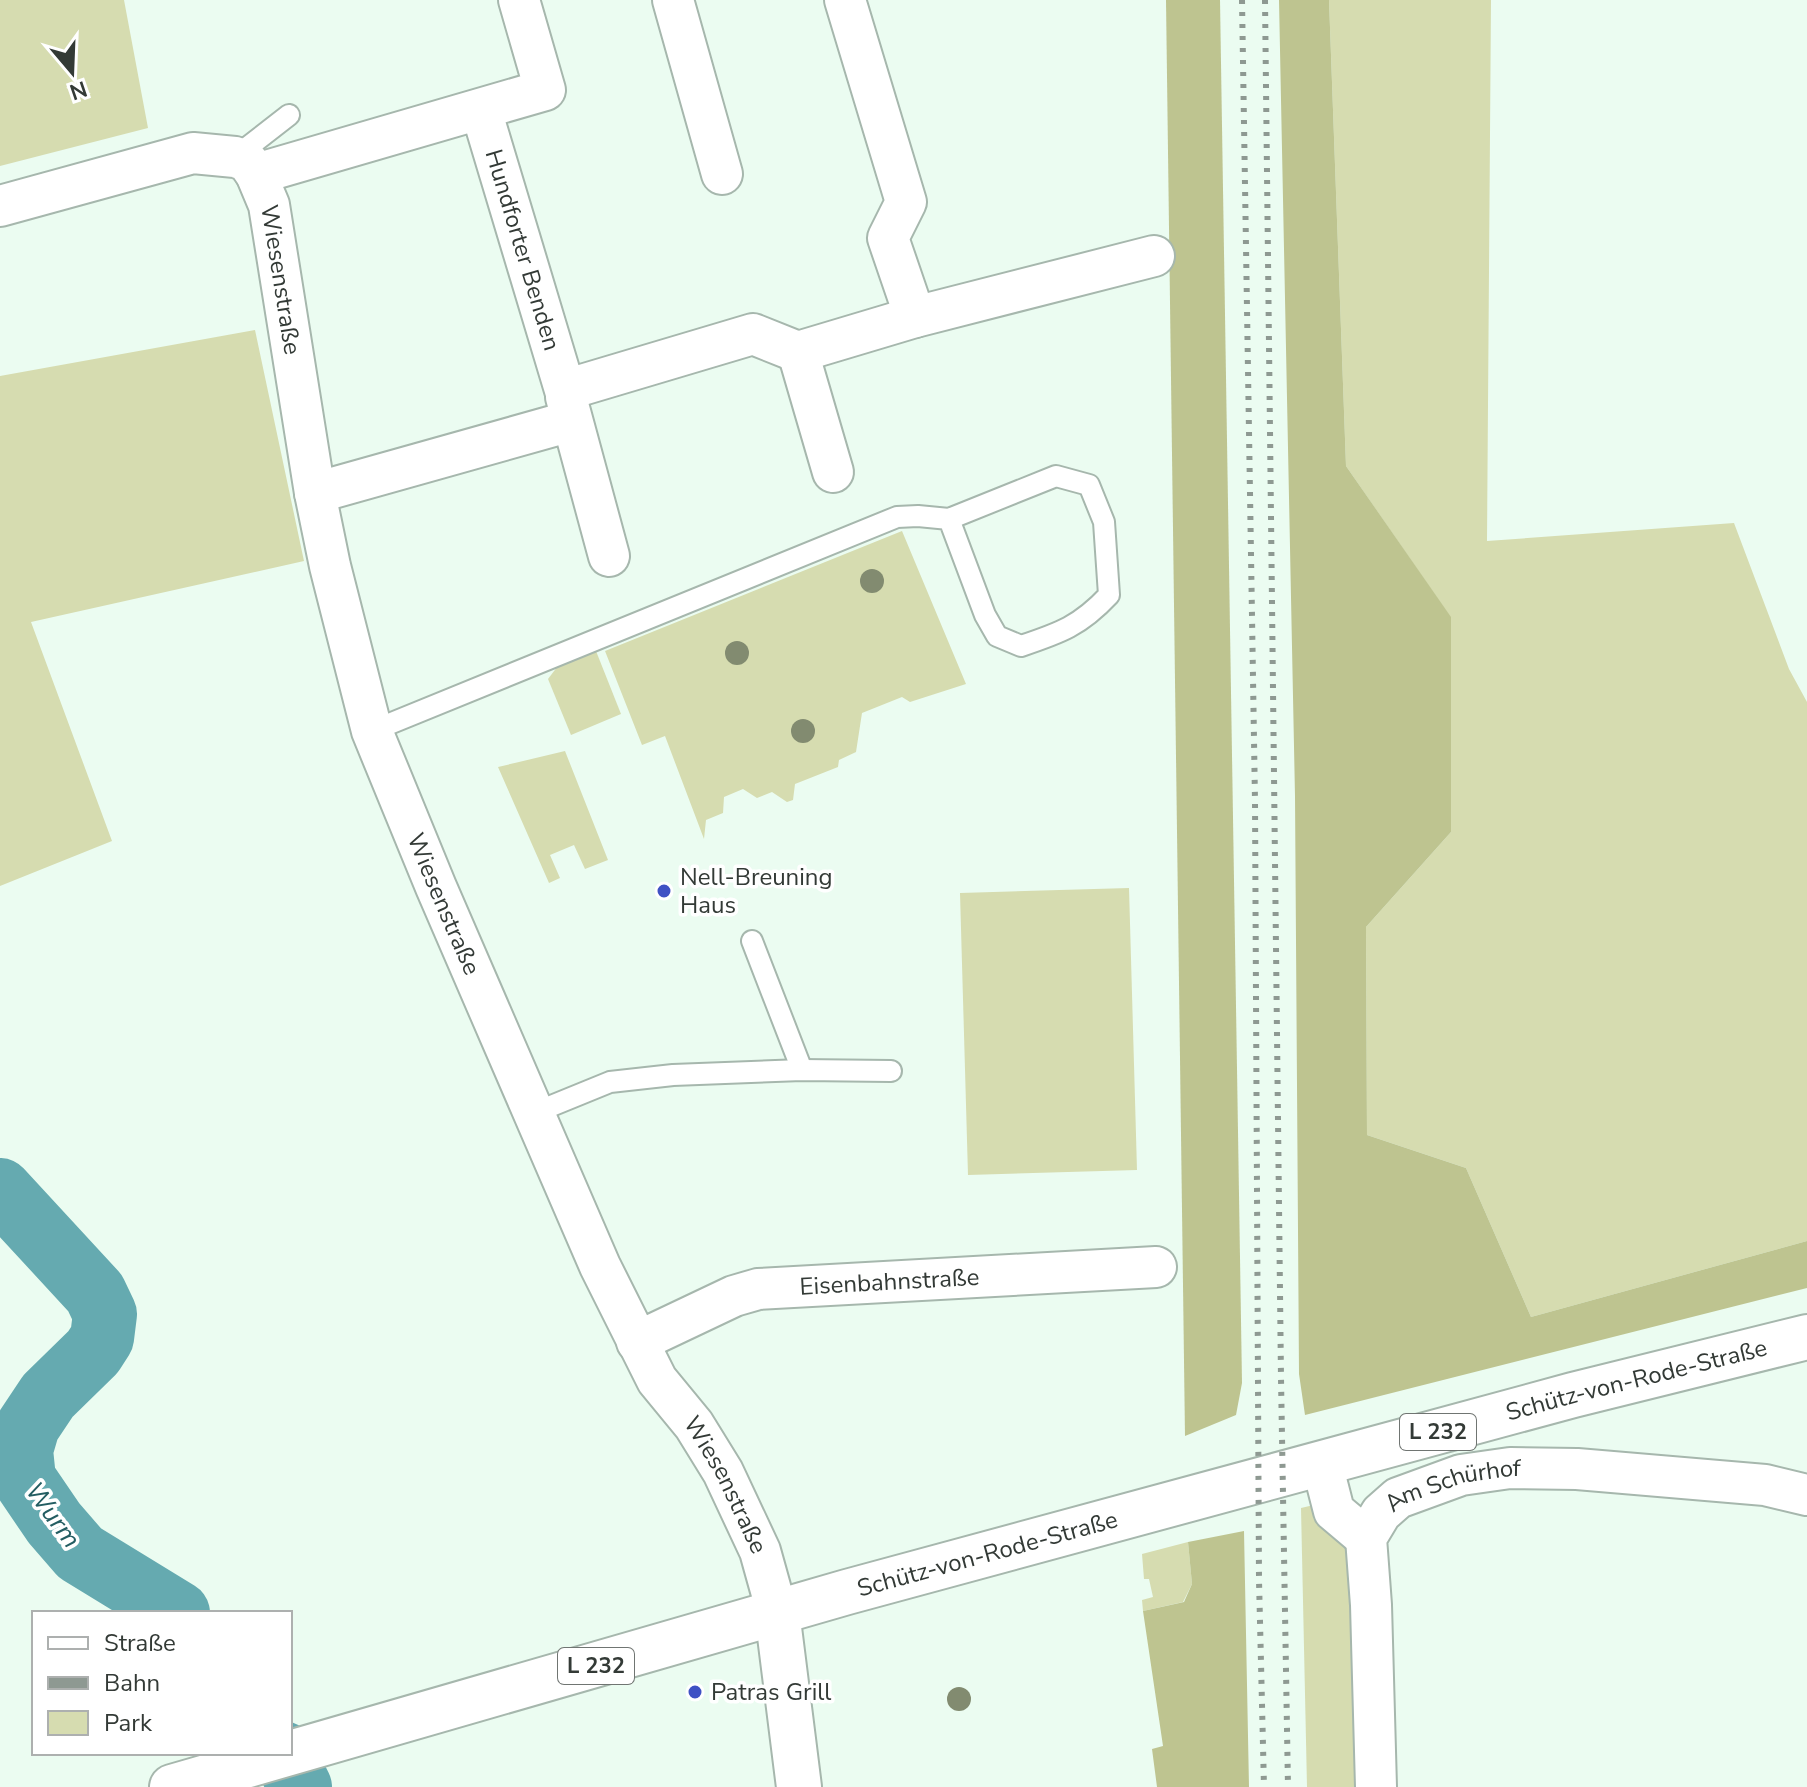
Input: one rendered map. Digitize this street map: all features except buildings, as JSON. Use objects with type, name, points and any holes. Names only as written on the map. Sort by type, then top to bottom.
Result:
[{"type":"main road","name":"Schütz-von-Rode-Straße","points":[[292,1753],[777,1612],[1573,1395],[1807,1337]]},
{"type":"main road","points":[[777,1612],[799,1787]]},
{"type":"main road","name":"Schütz-von-Rode-Straße","points":[[172,1787],[286,1755]]},
{"type":"street","points":[[0,206],[193,153],[245,166],[481,110],[545,90],[519,0]]},
{"type":"street","points":[[673,0],[722,174]]},
{"type":"street","points":[[845,0],[906,202],[888,238],[915,317]]},
{"type":"street","name":"Hundforter Benden","points":[[481,110],[609,556]]},
{"type":"street","name":"Wiesenstraße","points":[[245,166],[269,205],[315,493],[330,566],[372,731],[600,1266],[657,1380],[694,1425],[723,1472],[760,1551],[777,1612]]},
{"type":"street","points":[[315,493],[568,405],[753,334],[798,352],[915,317],[1154,256]]},
{"type":"street","points":[[798,352],[833,472]]},
{"type":"street","name":"Eisenbahnstraße","points":[[637,1342],[734,1296],[758,1289],[1156,1267]]},
{"type":"street","points":[[1322,1464],[1334,1511],[1366,1538]]},
{"type":"street","name":"Am Schürhof","points":[[1376,1787],[1366,1538],[1381,1513],[1398,1498],[1461,1475],[1510,1468],[1577,1469],[1765,1485],[1807,1495]]},
{"type":"lane","points":[[245,166],[289,115]]},
{"type":"lane","points":[[372,731],[897,517],[949,519],[1056,476],[1089,485],[1104,522],[1109,595],[1088,617],[1062,632],[1021,646],[997,636],[985,615],[949,519]]},
{"type":"lane","points":[[752,941],[802,1070]]},
{"type":"lane","points":[[534,1113],[610,1082],[673,1075],[802,1070],[891,1071]]},
{"type":"green space","points":[[0,0],[124,0],[148,128],[0,166]]},
{"type":"green space","points":[[1166,0],[1220,0],[1242,1383],[1236,1415],[1185,1436]]},
{"type":"green space","points":[[1279,0],[1329,0],[1346,466],[1451,617],[1451,832],[1366,927],[1367,1135],[1466,1168],[1531,1317],[1807,1241],[1807,1288],[1305,1415],[1299,1374],[1295,796]]},
{"type":"green space","points":[[1329,0],[1491,0],[1487,541],[1734,523],[1789,669],[1807,702],[1807,1241],[1531,1317],[1466,1168],[1367,1135],[1366,927],[1451,832],[1451,618],[1346,466]]},
{"type":"green space","points":[[255,330],[304,561],[31,622],[112,841],[0,886],[0,376]]},
{"type":"green space","points":[[902,531],[966,684],[910,702],[902,697],[862,713],[856,752],[839,760],[838,767],[795,784],[793,800],[787,802],[772,792],[757,798],[743,789],[724,797],[723,813],[706,820],[704,839],[665,736],[642,745],[605,651]]},
{"type":"green space","points":[[594,646],[621,714],[571,735],[548,679],[564,658]]},
{"type":"green space","points":[[565,751],[608,860],[585,869],[574,845],[550,855],[560,878],[549,883],[498,767]]},
{"type":"green space","points":[[1129,888],[1137,1170],[968,1175],[960,893]]},
{"type":"green space","points":[[1318,1504],[1351,1558],[1363,1787],[1307,1787],[1301,1508]]},
{"type":"green space","points":[[1244,1531],[1249,1787],[1157,1787],[1152,1749],[1163,1746],[1143,1611],[1184,1602],[1192,1584],[1188,1542]]},
{"type":"green space","points":[[1188,1542],[1192,1584],[1183,1602],[1143,1611],[1142,1600],[1153,1597],[1149,1579],[1144,1579],[1142,1554]]},
{"type":"waterway","name":"Wurm","points":[[0,1190],[95,1293],[105,1314],[102,1338],[93,1352],[48,1396],[28,1426],[21,1450],[24,1479],[54,1523],[80,1553],[175,1611]]},
{"type":"waterway","name":"Wurm","points":[[284,1755],[300,1787]]},
{"type":"railway","points":[[1242,0],[1255,801],[1259,1580],[1264,1787]]},
{"type":"railway","points":[[1265,0],[1288,1787]]},
{"type":"place","name":"Nell-Breuning Haus","points":[[664,891]]},
{"type":"place","name":"Patras Grill","points":[[695,1692]]}]
